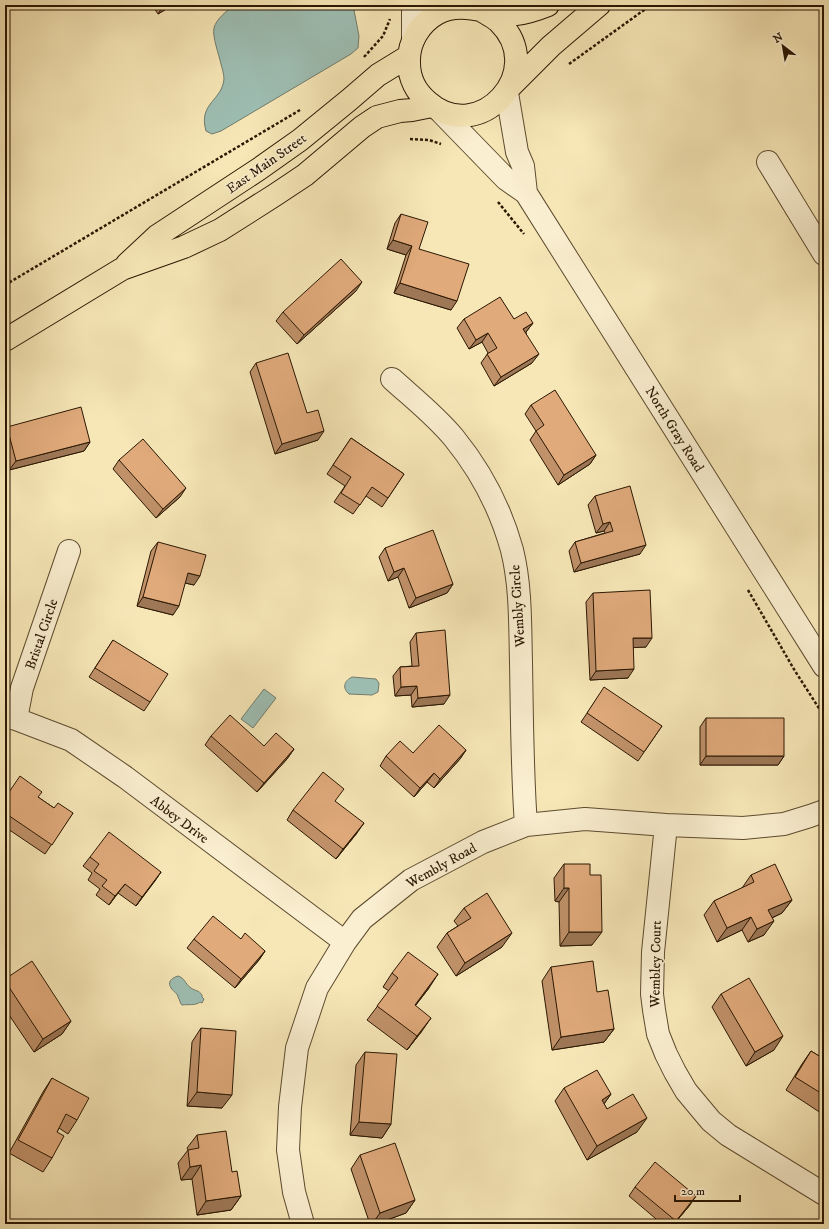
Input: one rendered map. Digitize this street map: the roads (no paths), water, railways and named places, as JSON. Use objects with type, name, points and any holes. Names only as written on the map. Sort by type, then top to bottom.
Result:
[{"type":"main road","points":[[548,5],[516,14],[478,9],[452,9],[428,19],[420,29],[411,48],[409,70],[413,84],[421,97],[435,108],[451,114],[463,116],[476,114],[488,109],[498,102],[551,46],[599,5]]},
{"type":"main road","points":[[478,9],[499,22],[510,35],[516,51],[516,69],[509,89]]},
{"type":"main road","name":"East Main Street","points":[[122,269],[157,236],[259,169],[294,144],[350,100],[411,48]]},
{"type":"main road","name":"East Main Street","points":[[5,340],[122,269],[184,247],[231,223],[305,175],[362,127],[377,117],[400,111],[435,108]]},
{"type":"street","points":[[411,48],[413,5]]},
{"type":"street","name":"North Gray Road","points":[[509,89],[518,152],[523,166],[526,193]]},
{"type":"street","name":"North Gray Road","points":[[435,108],[506,179],[526,193],[824,666]]},
{"type":"street","points":[[768,162],[824,254]]},
{"type":"street","name":"Wembly Circle","points":[[392,379],[434,418],[453,438],[467,456],[492,498],[512,550],[517,574],[520,620],[523,795],[526,825]]},
{"type":"street","name":"Bristal Circle","points":[[11,718],[69,551]]},
{"type":"street","name":"Abbey Drive","points":[[11,718],[71,740],[125,777],[345,942]]},
{"type":"street","name":"Wembly Road","points":[[303,1224],[294,1192],[288,1150],[290,1108],[297,1048],[317,988],[345,942],[362,919],[411,880],[483,842],[526,825],[585,818],[666,826],[743,828],[784,824],[824,811]]},
{"type":"street","name":"Wembley Court","points":[[666,826],[653,952],[652,994],[658,1034],[666,1054],[686,1091],[696,1105],[711,1121],[728,1135],[824,1194]]},
{"type":"water","points":[[234,5],[353,5],[359,36],[358,48],[351,54],[221,131],[212,134],[206,131],[204,122],[205,114],[219,92],[224,79],[215,41],[214,28],[219,18]]},
{"type":"water","points":[[352,677],[376,679],[379,683],[378,692],[372,695],[349,694],[345,689],[345,685],[347,680]]},
{"type":"water","points":[[264,689],[276,698],[253,728],[241,719]]},
{"type":"water","points":[[178,976],[182,978],[191,988],[201,993],[204,999],[202,1003],[200,1002],[191,1005],[181,1004],[177,994],[170,987],[171,980]]}]
